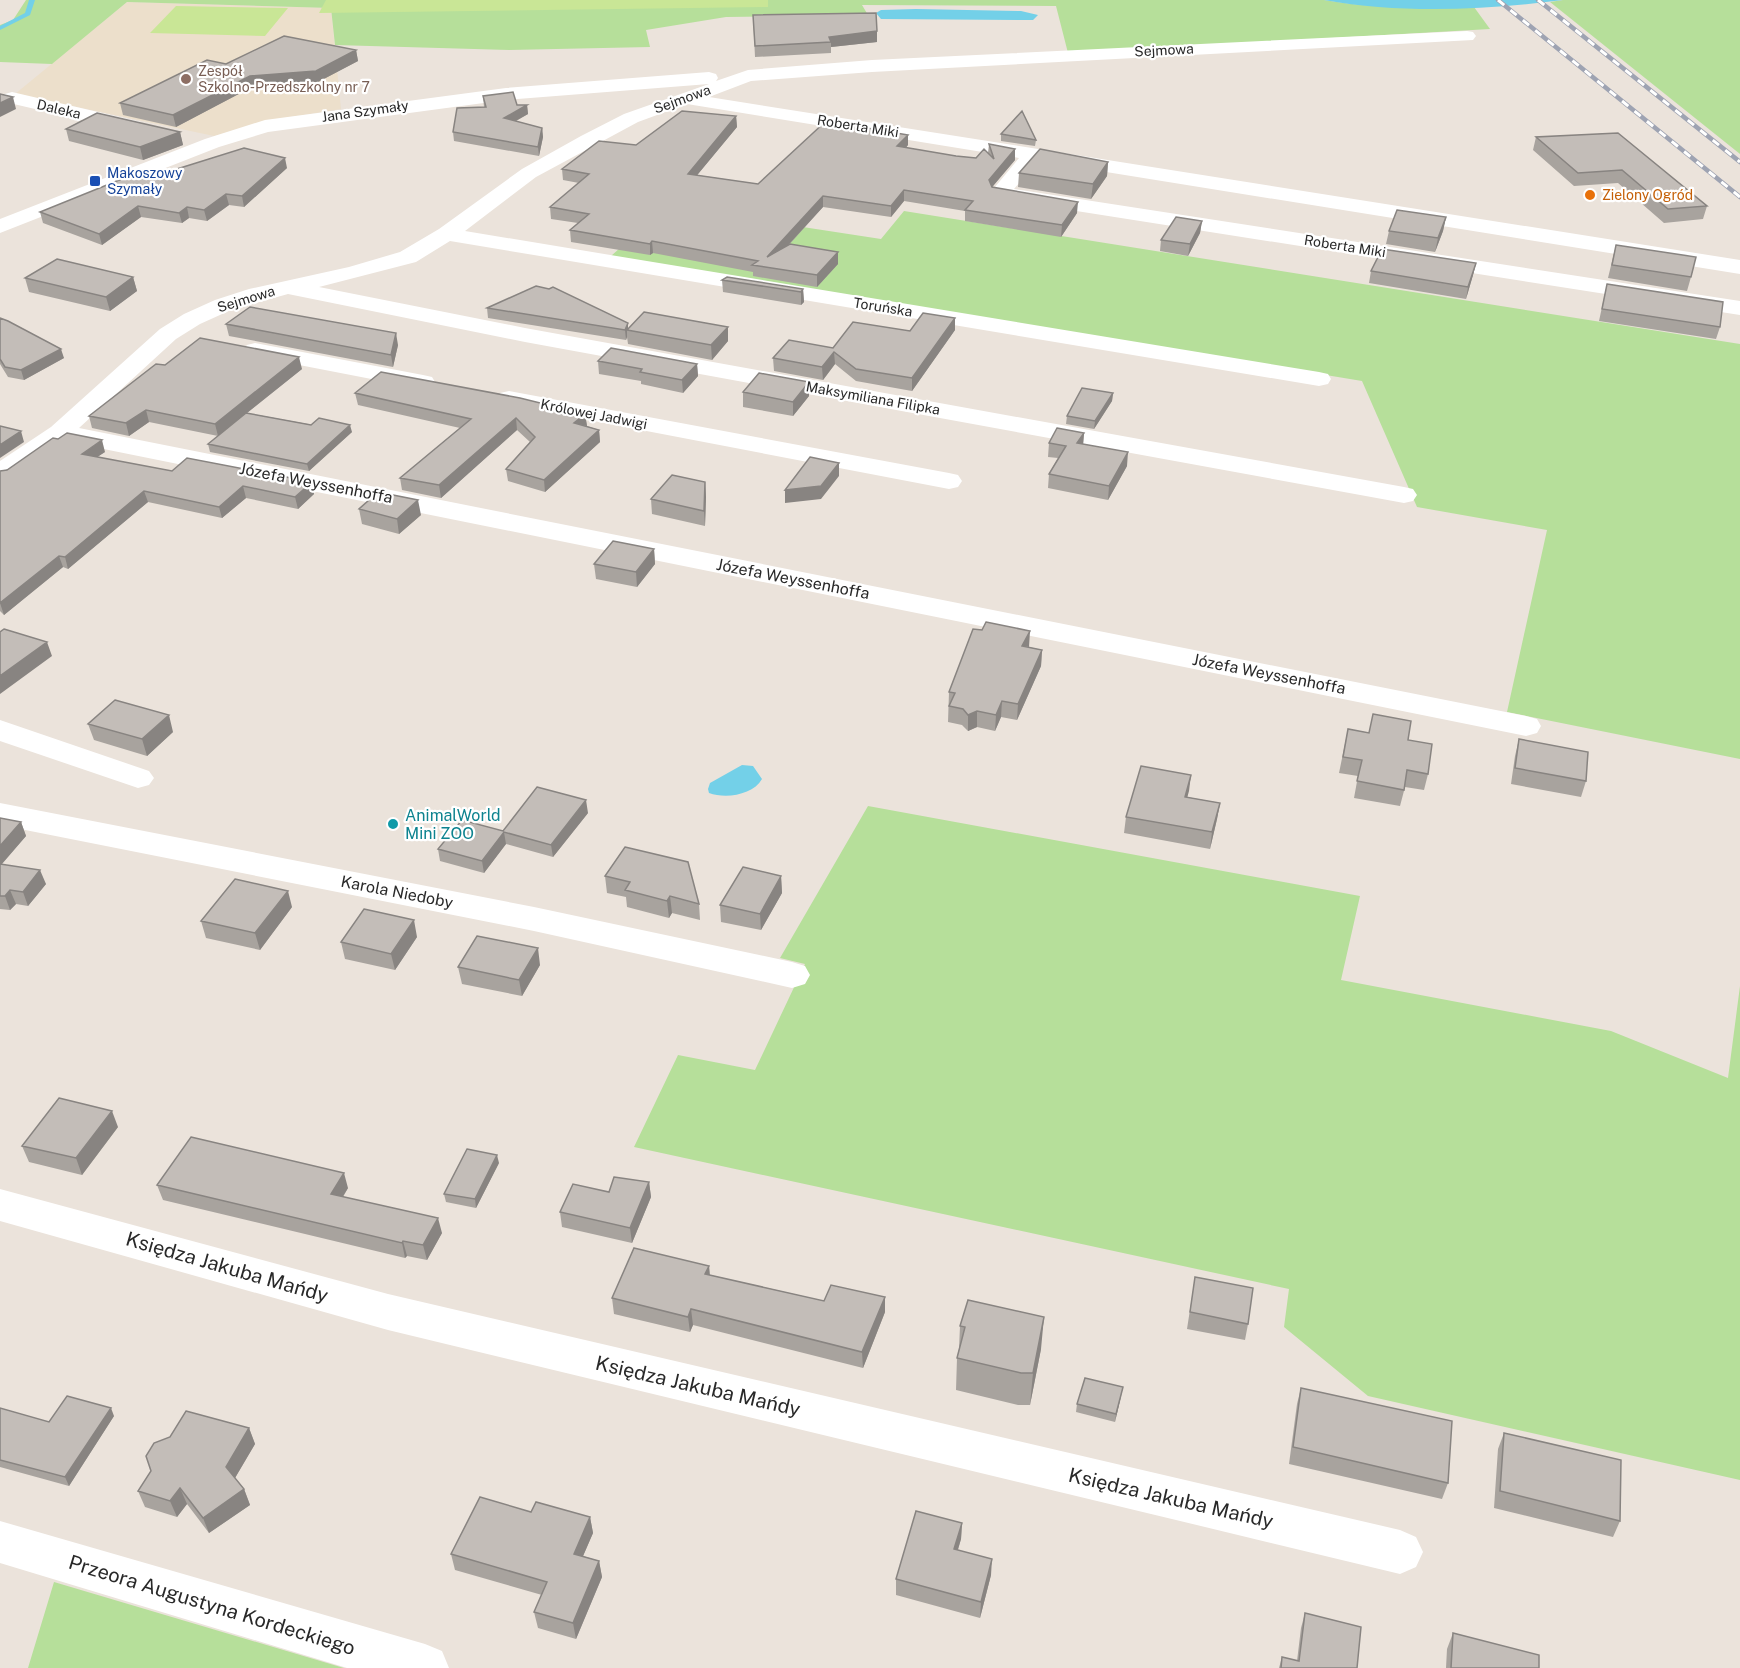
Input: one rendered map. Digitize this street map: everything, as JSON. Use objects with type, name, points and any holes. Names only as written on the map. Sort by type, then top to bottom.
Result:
[{"type":"street","name":"Sejmowa","points":[[0,473],[60,432],[168,334],[192,318],[223,305],[408,257],[447,234],[506,190],[553,159],[631,118],[748,76],[918,63],[1467,36]]},
{"type":"street","name":"Jana Szymały","points":[[0,227],[212,143],[265,126],[414,104],[604,85],[748,76]]},
{"type":"street","name":"Daleka","points":[[12,98],[152,130]]},
{"type":"street","name":"Roberta Miki","points":[[683,98],[1740,267]]},
{"type":"street","points":[[175,135],[212,143]]},
{"type":"street","name":"Roberta Miki","points":[[1033,154],[1000,193],[1740,308]]},
{"type":"street","name":"Toruńska","points":[[447,234],[1319,379]]},
{"type":"street","points":[[342,299],[383,265]]},
{"type":"street","name":"Maksymiliana Filipka","points":[[284,288],[1404,495]]},
{"type":"street","points":[[168,334],[448,386]]},
{"type":"street","name":"Królowej Jadwigi","points":[[483,393],[949,481]]},
{"type":"street","name":"Józefa Weyssenhoffa","points":[[60,432],[1526,726]]},
{"type":"street","points":[[0,730],[138,778]]},
{"type":"street","name":"Karola Niedoby","points":[[0,814],[534,919],[792,975]]},
{"type":"street","name":"Księdza Jakuba Mańdy","points":[[0,1205],[388,1312],[1400,1552]]},
{"type":"street","name":"Przeora Augustyna Kordeckiego","points":[[0,1542],[425,1668]]},
{"type":"shaded area","name":"Zespół Szkolno-Przedszkolny nr 7","points":[[127,2],[331,8],[341,109],[272,120],[214,136],[15,94]]},
{"type":"green space","points":[[26,0],[1324,0],[1418,8],[1474,7],[1490,29],[1068,53],[1056,6],[862,5],[868,15],[726,17],[646,30],[650,47],[509,50],[335,45],[331,8],[127,2],[52,64],[0,62],[0,25],[13,20]]},
{"type":"green space","points":[[326,0],[768,0],[768,7],[319,13]]},
{"type":"green space","points":[[1563,0],[1740,0],[1740,154],[1550,2]]},
{"type":"green space","points":[[176,6],[288,8],[265,36],[150,33]]},
{"type":"green space","points":[[667,206],[881,239],[904,211],[1740,344],[1740,759],[1507,712],[1547,530],[1417,507],[1362,381],[611,256]]},
{"type":"green space","points":[[868,806],[1360,896],[1341,980],[1611,1031],[1728,1078],[1740,986],[1740,1480],[1368,1396],[1284,1327],[1289,1289],[634,1147],[678,1055],[755,1070],[805,964],[780,958]]},
{"type":"green space","points":[[54,1582],[344,1668],[28,1668]]},
{"type":"water","points":[[1324,0],[1563,0],[1474,8],[1413,9]]},
{"type":"water","points":[[881,10],[1021,11],[1038,15],[1033,20],[881,19],[876,13]]},
{"type":"water","points":[[742,765],[753,766],[762,779],[758,784],[738,794],[723,796],[709,793],[710,783]]},
{"type":"building","points":[[876,13],[877,31],[829,37],[831,42],[755,46],[753,15]]},
{"type":"building","points":[[284,36],[356,50],[316,71],[250,76],[173,115],[120,103],[207,60],[226,64]]},
{"type":"building","points":[[513,92],[517,105],[527,105],[504,118],[542,128],[538,147],[453,132],[457,108],[486,107],[483,96]]},
{"type":"building","points":[[0,94],[13,97],[0,103]]},
{"type":"building","points":[[682,111],[736,116],[688,174],[758,184],[826,121],[908,135],[897,146],[956,156],[976,158],[984,149],[994,159],[989,144],[1015,149],[989,180],[992,187],[1078,202],[1062,225],[965,210],[973,201],[904,190],[891,206],[823,196],[767,257],[790,244],[838,252],[817,275],[752,265],[758,261],[652,241],[650,244],[570,230],[589,214],[550,207],[589,174],[562,169],[599,141],[636,145]]},
{"type":"building","points":[[1022,111],[1036,140],[1001,134]]},
{"type":"building","points":[[97,113],[180,132],[140,147],[66,129]]},
{"type":"building","points":[[1618,133],[1707,206],[1668,209],[1622,170],[1578,173],[1536,137]]},
{"type":"building","points":[[244,148],[285,158],[242,196],[226,194],[204,210],[187,207],[179,213],[138,206],[99,234],[40,212],[144,170],[148,178]]},
{"type":"building","points":[[1040,149],[1108,162],[1093,184],[1019,173]]},
{"type":"building","points":[[1397,210],[1446,217],[1438,238],[1389,231]]},
{"type":"building","points":[[1176,217],[1202,221],[1190,244],[1161,240]]},
{"type":"building","points":[[1616,245],[1696,257],[1691,277],[1612,265]]},
{"type":"building","points":[[1382,249],[1476,263],[1468,287],[1371,271]]},
{"type":"building","points":[[57,259],[133,277],[106,297],[25,278]]},
{"type":"building","points":[[727,277],[803,289],[801,292],[722,280]]},
{"type":"building","points":[[1607,284],[1723,302],[1720,327],[1602,309]]},
{"type":"building","points":[[536,286],[549,289],[553,287],[628,323],[625,330],[487,308]]},
{"type":"building","points":[[250,307],[396,333],[391,355],[226,324]]},
{"type":"building","points":[[644,312],[728,327],[711,345],[627,330]]},
{"type":"building","points":[[923,313],[955,318],[912,378],[856,369],[834,352],[822,367],[773,358],[789,340],[833,348],[853,322],[910,331]]},
{"type":"building","points":[[0,318],[61,349],[21,370],[5,367],[0,359]]},
{"type":"building","points":[[200,338],[299,357],[215,424],[146,410],[126,423],[89,416],[156,364],[165,365]]},
{"type":"building","points":[[611,348],[697,364],[682,380],[640,372],[642,369],[598,361]]},
{"type":"building","points":[[381,372],[520,398],[585,414],[574,423],[599,430],[544,480],[506,469],[535,437],[516,418],[439,485],[400,478],[471,419],[355,393]]},
{"type":"building","points":[[759,373],[809,382],[793,402],[743,392]]},
{"type":"building","points":[[1082,388],[1113,393],[1095,421],[1067,416]]},
{"type":"building","points":[[246,413],[311,425],[319,418],[350,425],[307,464],[208,444]]},
{"type":"building","points":[[0,426],[21,431],[0,445]]},
{"type":"building","points":[[1057,428],[1084,433],[1077,443],[1128,452],[1109,486],[1049,474],[1066,446],[1049,443]]},
{"type":"building","points":[[67,433],[102,440],[82,454],[172,471],[187,458],[312,482],[295,497],[243,486],[219,507],[144,491],[65,557],[59,556],[0,603],[0,471],[7,470],[53,438],[58,439]]},
{"type":"building","points":[[810,457],[839,463],[821,486],[785,490]]},
{"type":"building","points":[[672,475],[705,482],[704,511],[651,499]]},
{"type":"building","points":[[378,492],[418,500],[397,519],[359,509]]},
{"type":"building","points":[[613,541],[654,549],[636,572],[594,564]]},
{"type":"building","points":[[986,622],[1030,631],[1022,646],[1042,650],[1018,704],[1002,701],[996,715],[977,711],[968,715],[963,709],[949,706],[955,693],[949,692],[973,629],[982,630]]},
{"type":"building","points":[[4,629],[47,642],[0,676],[0,632]]},
{"type":"building","points":[[115,700],[169,715],[142,739],[88,724]]},
{"type":"building","points":[[1373,714],[1411,721],[1408,740],[1432,744],[1428,774],[1407,770],[1404,790],[1357,781],[1362,760],[1343,757],[1348,729],[1369,733]]},
{"type":"building","points":[[1519,739],[1588,752],[1586,781],[1515,768]]},
{"type":"building","points":[[1141,766],[1191,775],[1185,797],[1220,803],[1212,832],[1126,817]]},
{"type":"building","points":[[537,787],[586,800],[551,845],[504,832],[482,861],[438,849],[462,820],[503,831]]},
{"type":"building","points":[[0,818],[21,822],[0,846]]},
{"type":"building","points":[[625,847],[688,862],[699,904],[670,896],[667,901],[625,890],[630,882],[605,876]]},
{"type":"building","points":[[0,864],[40,870],[23,892],[10,890],[5,896],[0,896]]},
{"type":"building","points":[[743,867],[781,876],[760,914],[720,905]]},
{"type":"building","points":[[235,879],[288,891],[255,933],[201,921]]},
{"type":"building","points":[[364,909],[414,920],[391,954],[341,942]]},
{"type":"building","points":[[477,936],[538,948],[519,980],[458,967]]},
{"type":"building","points":[[59,1098],[112,1111],[76,1158],[22,1146]]},
{"type":"building","points":[[191,1137],[344,1173],[331,1194],[438,1218],[423,1245],[403,1241],[402,1243],[157,1185]]},
{"type":"building","points":[[467,1149],[497,1155],[475,1199],[444,1194]]},
{"type":"building","points":[[614,1177],[649,1182],[630,1228],[560,1212],[573,1184],[609,1192]]},
{"type":"building","points":[[634,1248],[709,1266],[705,1274],[824,1301],[831,1285],[885,1297],[862,1352],[691,1309],[688,1317],[612,1298]]},
{"type":"building","points":[[1195,1277],[1253,1288],[1248,1324],[1190,1312]]},
{"type":"building","points":[[968,1300],[1044,1317],[1033,1373],[1021,1373],[957,1358],[965,1327],[960,1326]]},
{"type":"building","points":[[1085,1378],[1123,1387],[1116,1414],[1077,1404]]},
{"type":"building","points":[[1301,1388],[1452,1421],[1448,1483],[1293,1447]]},
{"type":"building","points":[[67,1396],[111,1408],[65,1477],[0,1460],[0,1408],[49,1422]]},
{"type":"building","points":[[186,1411],[249,1428],[226,1467],[244,1489],[203,1518],[180,1488],[170,1501],[138,1491],[151,1471],[146,1456],[154,1443],[170,1437]]},
{"type":"building","points":[[1504,1433],[1621,1460],[1620,1521],[1500,1491]]},
{"type":"building","points":[[480,1497],[531,1512],[536,1502],[590,1517],[574,1554],[599,1561],[573,1623],[534,1612],[547,1582],[451,1554]]},
{"type":"building","points":[[916,1511],[962,1523],[954,1549],[992,1559],[981,1602],[896,1579]]},
{"type":"building","points":[[1305,1613],[1361,1627],[1357,1668],[1281,1668],[1282,1657],[1299,1661]]},
{"type":"building","points":[[1453,1633],[1539,1655],[1539,1668],[1451,1668]]},
{"type":"waterway","points":[[0,28],[28,14],[32,0]]},
{"type":"railway","points":[[1498,0],[1740,197]]},
{"type":"railway","points":[[1538,0],[1740,162]]},
{"type":"place","name":"Zespół Szkolno-Przedszkolny nr 7","points":[[186,79]]},
{"type":"place","name":"Makoszowy Szymały","points":[[95,181]]},
{"type":"place","name":"Zielony Ogród","points":[[1590,195]]},
{"type":"place","name":"AnimalWorld Mini ZOO","points":[[393,824]]}]
